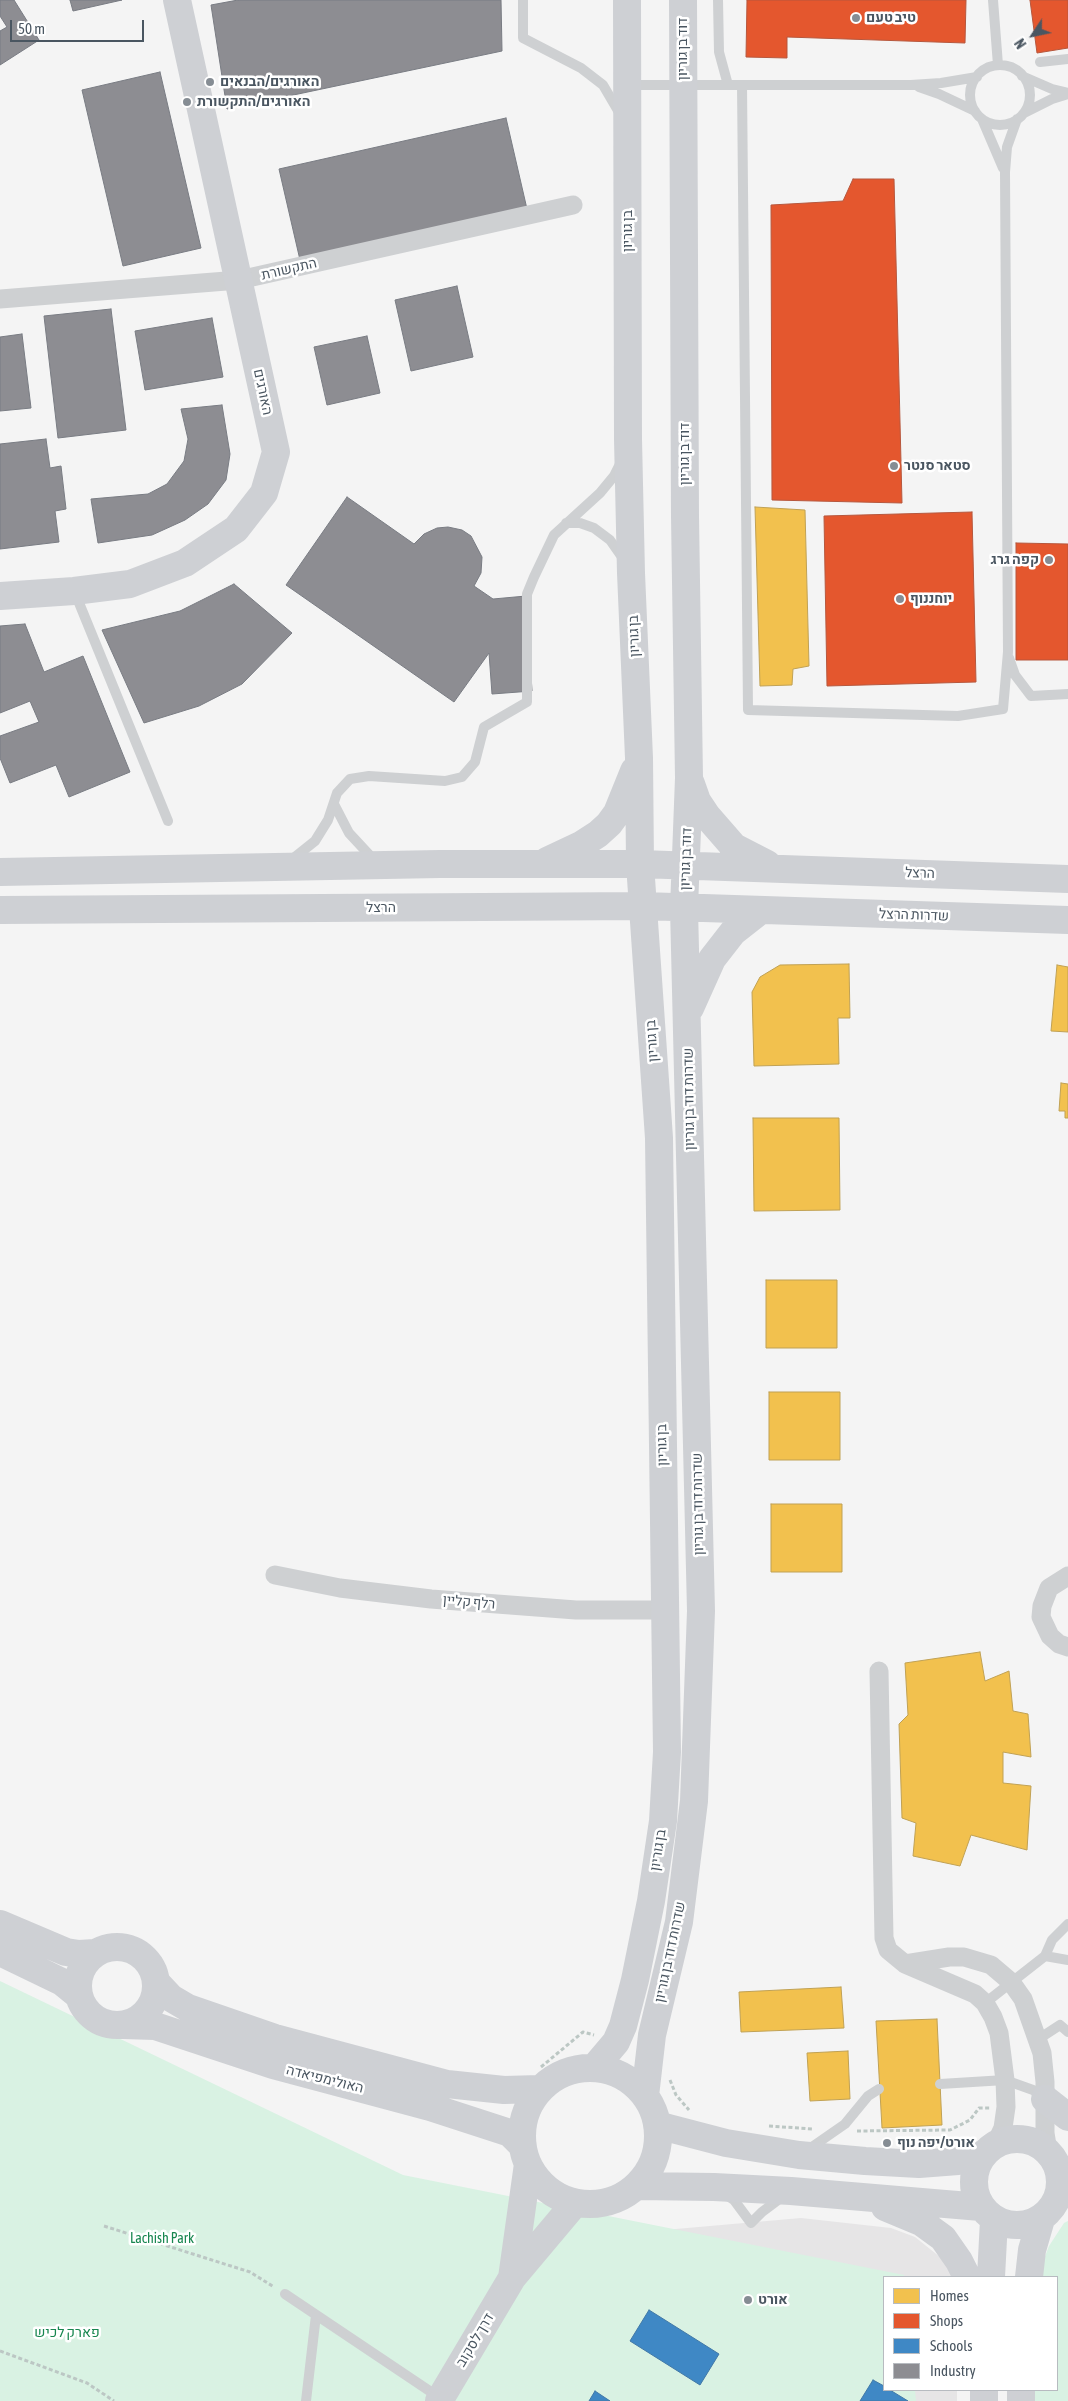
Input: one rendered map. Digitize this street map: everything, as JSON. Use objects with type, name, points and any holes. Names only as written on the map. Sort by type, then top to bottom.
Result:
[{"type":"main road","name":"האורגים","points":[[0,596],[74,591],[130,584],[185,562],[236,528],[264,493],[276,452],[177,0]]},
{"type":"main road","name":"בן גוריון","points":[[594,2068],[616,2042],[623,2026],[651,1901],[663,1821],[667,1752],[659,1138],[640,864],[639,758],[631,573],[628,439],[627,0]]},
{"type":"main road","name":"דוד בן גוריון","points":[[683,0],[685,516],[689,778],[684,908]]},
{"type":"main road","points":[[538,864],[581,845],[609,824],[619,808],[639,758]]},
{"type":"main road","points":[[689,778],[697,801],[707,816],[730,842],[742,852],[773,867]]},
{"type":"main road","points":[[0,872],[538,864],[773,867]]},
{"type":"main road","name":"הרצל","points":[[773,867],[1068,879]]},
{"type":"main road","name":"הרצל","points":[[0,910],[643,906],[761,910]]},
{"type":"main road","name":"שדרות דוד בן גוריון","points":[[645,2096],[652,2035],[679,1922],[694,1801],[700,1611],[684,908]]},
{"type":"main road","points":[[687,1014],[712,959],[733,932],[761,910]]},
{"type":"main road","name":"שדרות הרצל","points":[[761,910],[1068,920]]},
{"type":"main road","points":[[0,1924],[66,1952],[79,1954],[96,1953]]},
{"type":"main road","points":[[0,1952],[62,1982],[78,1995],[90,2016],[111,2026],[134,2022],[144,2015],[155,1995],[156,1982],[147,1962],[134,1950],[118,1947],[106,1948],[96,1953],[82,1967],[78,1976],[78,1995]]},
{"type":"main road","name":"האולימפיאדה","points":[[156,1982],[171,1998],[188,2008],[274,2038],[447,2084],[504,2090],[540,2089]]},
{"type":"main road","name":"האולימפיאדה","points":[[123,2025],[155,2026],[273,2065],[439,2109],[510,2133],[525,2155]]},
{"type":"main road","points":[[594,2068],[614,2072],[631,2082],[645,2096],[653,2110],[657,2125],[658,2147],[650,2168],[637,2186],[618,2198],[597,2204],[574,2203],[555,2195],[544,2186],[525,2155],[522,2125],[528,2106],[540,2089],[556,2077],[574,2070],[594,2068]]},
{"type":"main road","points":[[1045,2099],[1068,2117]]},
{"type":"main road","points":[[657,2125],[726,2143],[798,2154],[920,2164],[958,2161],[1013,2139],[1023,2139],[1041,2146],[1057,2158],[1061,2185],[1054,2209],[1032,2250],[1029,2276]]},
{"type":"main road","points":[[990,2149],[974,2174],[973,2186],[988,2214],[991,2276]]},
{"type":"main road","name":"דרך לסקוב","points":[[512,2278],[525,2155]]},
{"type":"main road","points":[[637,2186],[791,2191],[866,2198],[988,2214],[1018,2226],[1030,2224],[1054,2209]]},
{"type":"main road","points":[[866,2198],[921,2222],[943,2238],[959,2261],[966,2276]]},
{"type":"main road","name":"דרך לסקוב","points":[[439,2400],[512,2278],[574,2203]]},
{"type":"street","name":"התקשורת","points":[[0,299],[239,280],[573,206]]},
{"type":"street","name":"רלף קליין","points":[[275,1576],[340,1588],[431,1599],[576,1610],[665,1610]]},
{"type":"street","points":[[1068,1576],[1049,1588],[1045,1595],[1042,1611],[1044,1627],[1050,1636],[1060,1644],[1068,1647]]},
{"type":"street","points":[[879,1671],[884,1938],[888,1950],[905,1964],[975,1994],[985,2003],[999,2033],[1005,2080],[1006,2108],[1003,2128],[990,2149]]},
{"type":"street","points":[[905,1964],[949,1957],[978,1959],[990,1965],[1011,1982],[1023,1999],[1042,2053],[1045,2133],[1057,2158]]},
{"type":"lane","points":[[523,0],[523,38],[581,68],[603,85],[628,128]]},
{"type":"lane","points":[[718,0],[719,52],[728,85]]},
{"type":"lane","points":[[993,0],[998,65]]},
{"type":"lane","points":[[1040,62],[1068,59]]},
{"type":"lane","points":[[974,111],[970,93],[977,76],[984,70],[998,65],[1011,68],[1022,76],[1068,94]]},
{"type":"lane","points":[[628,85],[911,85],[941,83],[977,76]]},
{"type":"lane","points":[[742,85],[748,710],[958,716],[1003,709],[1008,652],[1004,172],[1009,140],[1020,116],[1028,106],[1029,93],[1022,76]]},
{"type":"lane","points":[[911,85],[940,94],[974,111],[982,119],[1004,172]]},
{"type":"lane","points":[[982,119],[998,125],[1010,123],[1052,99],[1068,94]]},
{"type":"lane","points":[[281,869],[315,841],[328,820],[340,787],[355,777],[445,781],[462,777],[475,762],[484,728],[528,702],[527,594],[543,555],[554,535],[588,505],[614,476],[628,439]]},
{"type":"lane","points":[[566,523],[580,523],[594,528],[610,540],[631,573]]},
{"type":"lane","points":[[74,591],[168,821]]},
{"type":"lane","points":[[1008,652],[1015,675],[1031,696],[1068,694]]},
{"type":"lane","points":[[334,804],[349,833],[380,866]]},
{"type":"lane","points":[[985,2003],[1045,1956],[1052,1940],[1068,1924]]},
{"type":"lane","points":[[1045,1956],[1068,1960]]},
{"type":"lane","points":[[1037,2040],[1060,2025],[1068,2032]]},
{"type":"lane","points":[[940,2084],[1005,2080],[1016,2082],[1033,2090],[1045,2099]]},
{"type":"lane","points":[[798,2154],[838,2130],[854,2115],[868,2096],[879,2089]]},
{"type":"lane","points":[[285,2294],[439,2400]]},
{"type":"lane","points":[[306,2401],[316,2315]]},
{"type":"path","points":[[669,2079],[676,2095],[694,2116]]},
{"type":"path","points":[[764,2126],[838,2130],[950,2130],[970,2120],[980,2108],[1006,2108]]},
{"type":"path","points":[[104,2226],[250,2272],[285,2294]]},
{"type":"path","points":[[0,2351],[87,2382],[114,2401]]},
{"type":"shaded area","name":"אורט","points":[[801,2218],[891,2228],[915,2237],[945,2261],[953,2276],[883,2276],[883,2391],[957,2391],[957,2401],[553,2401],[653,2231]]},
{"type":"green space","name":"Lachish Park","points":[[0,1981],[403,2175],[904,2275],[883,2276],[883,2391],[915,2391],[916,2401],[0,2401]]},
{"type":"green space","points":[[1068,2221],[1068,2401],[1034,2401],[1034,2391],[1058,2391],[1058,2276],[1037,2276],[1049,2246],[1064,2223]]},
{"type":"building: Homes","points":[[755,507],[805,510],[809,666],[793,669],[792,685],[760,686]]},
{"type":"building: Homes","points":[[849,964],[850,1018],[838,1018],[839,1064],[754,1066],[752,992],[760,977],[780,965]]},
{"type":"building: Homes","points":[[1057,965],[1068,967],[1068,1032],[1051,1031]]},
{"type":"building: Homes","points":[[1061,1083],[1068,1084],[1068,1118],[1065,1118],[1065,1111],[1059,1111]]},
{"type":"building: Homes","points":[[753,1118],[839,1118],[840,1210],[754,1211]]},
{"type":"building: Homes","points":[[766,1280],[837,1280],[837,1348],[766,1348]]},
{"type":"building: Homes","points":[[769,1392],[840,1392],[840,1460],[769,1460]]},
{"type":"building: Homes","points":[[771,1504],[842,1504],[842,1572],[771,1572]]},
{"type":"building: Homes","points":[[980,1652],[985,1681],[1009,1671],[1013,1711],[1028,1714],[1031,1757],[1003,1752],[1003,1783],[1031,1786],[1027,1850],[971,1835],[960,1866],[913,1856],[916,1823],[902,1818],[899,1724],[908,1715],[905,1663]]},
{"type":"building: Homes","points":[[841,1987],[844,2028],[741,2032],[739,1992]]},
{"type":"building: Homes","points":[[937,2019],[942,2125],[882,2128],[876,2021]]},
{"type":"building: Homes","points":[[848,2051],[850,2099],[810,2101],[807,2053]]},
{"type":"building: Shops","name":"טיב טעם","points":[[747,0],[966,0],[965,43],[787,37],[787,58],[746,57]]},
{"type":"building: Shops","points":[[1030,0],[1068,0],[1068,48],[1037,53]]},
{"type":"building: Shops","points":[[853,179],[894,179],[902,503],[772,500],[771,205],[843,201]]},
{"type":"building: Shops","name":"יוחננוף","points":[[972,512],[976,682],[827,686],[824,516]]},
{"type":"building: Shops","points":[[1016,543],[1068,544],[1068,660],[1016,660]]},
{"type":"building: Schools","points":[[649,2310],[719,2354],[700,2385],[630,2341]]},
{"type":"building: Schools","points":[[873,2380],[883,2385],[883,2391],[892,2391],[908,2401],[860,2401]]},
{"type":"building: Schools","points":[[595,2391],[610,2401],[589,2401]]},
{"type":"building: Industry","points":[[0,0],[14,0],[39,40],[0,65],[0,31],[7,27],[0,16]]},
{"type":"building: Industry","points":[[70,0],[122,0],[73,11]]},
{"type":"building: Industry","points":[[238,0],[501,0],[502,51],[227,109],[211,5]]},
{"type":"building: Industry","points":[[160,72],[201,248],[123,266],[82,90]]},
{"type":"building: Industry","points":[[506,118],[527,209],[300,260],[279,169]]},
{"type":"building: Industry","points":[[457,286],[473,357],[411,371],[395,300]]},
{"type":"building: Industry","points":[[111,309],[126,430],[58,438],[44,316]]},
{"type":"building: Industry","points":[[212,318],[223,377],[145,390],[135,331]]},
{"type":"building: Industry","points":[[22,334],[31,408],[0,411],[0,337]]},
{"type":"building: Industry","points":[[367,336],[380,393],[327,405],[314,347]]},
{"type":"building: Industry","points":[[222,405],[230,454],[226,480],[208,504],[185,520],[152,535],[98,543],[91,499],[148,494],[167,484],[184,461],[188,439],[181,409]]},
{"type":"building: Industry","points":[[46,439],[50,468],[61,466],[66,509],[55,511],[59,542],[0,549],[0,444]]},
{"type":"building: Industry","points":[[347,497],[414,544],[424,534],[437,528],[448,527],[462,530],[471,536],[482,557],[481,573],[474,586],[493,599],[526,596],[532,691],[492,694],[489,653],[454,702],[286,585]]},
{"type":"building: Industry","points":[[234,584],[292,633],[242,684],[199,706],[144,723],[102,630],[180,611]]},
{"type":"building: Industry","points":[[25,624],[44,672],[83,656],[130,772],[69,797],[56,765],[10,783],[0,758],[0,736],[39,722],[30,701],[0,713],[0,626]]},
{"type":"place","name":"טיב טעם","points":[[856,18]]},
{"type":"place","name":"האורגים/הבנאים","points":[[210,82]]},
{"type":"place","name":"האורגים/התקשורת","points":[[187,102]]},
{"type":"place","name":"סטאר סנטר","points":[[894,466]]},
{"type":"place","name":"קפה גרג","points":[[1049,560]]},
{"type":"place","name":"יוחננוף","points":[[900,599]]},
{"type":"place","name":"אורט/יפה נוף","points":[[887,2143]]},
{"type":"place","name":"אורט","points":[[748,2300]]},
{"type":"park label","name":"פארק לכיש","points":[[67,2333]]}]
